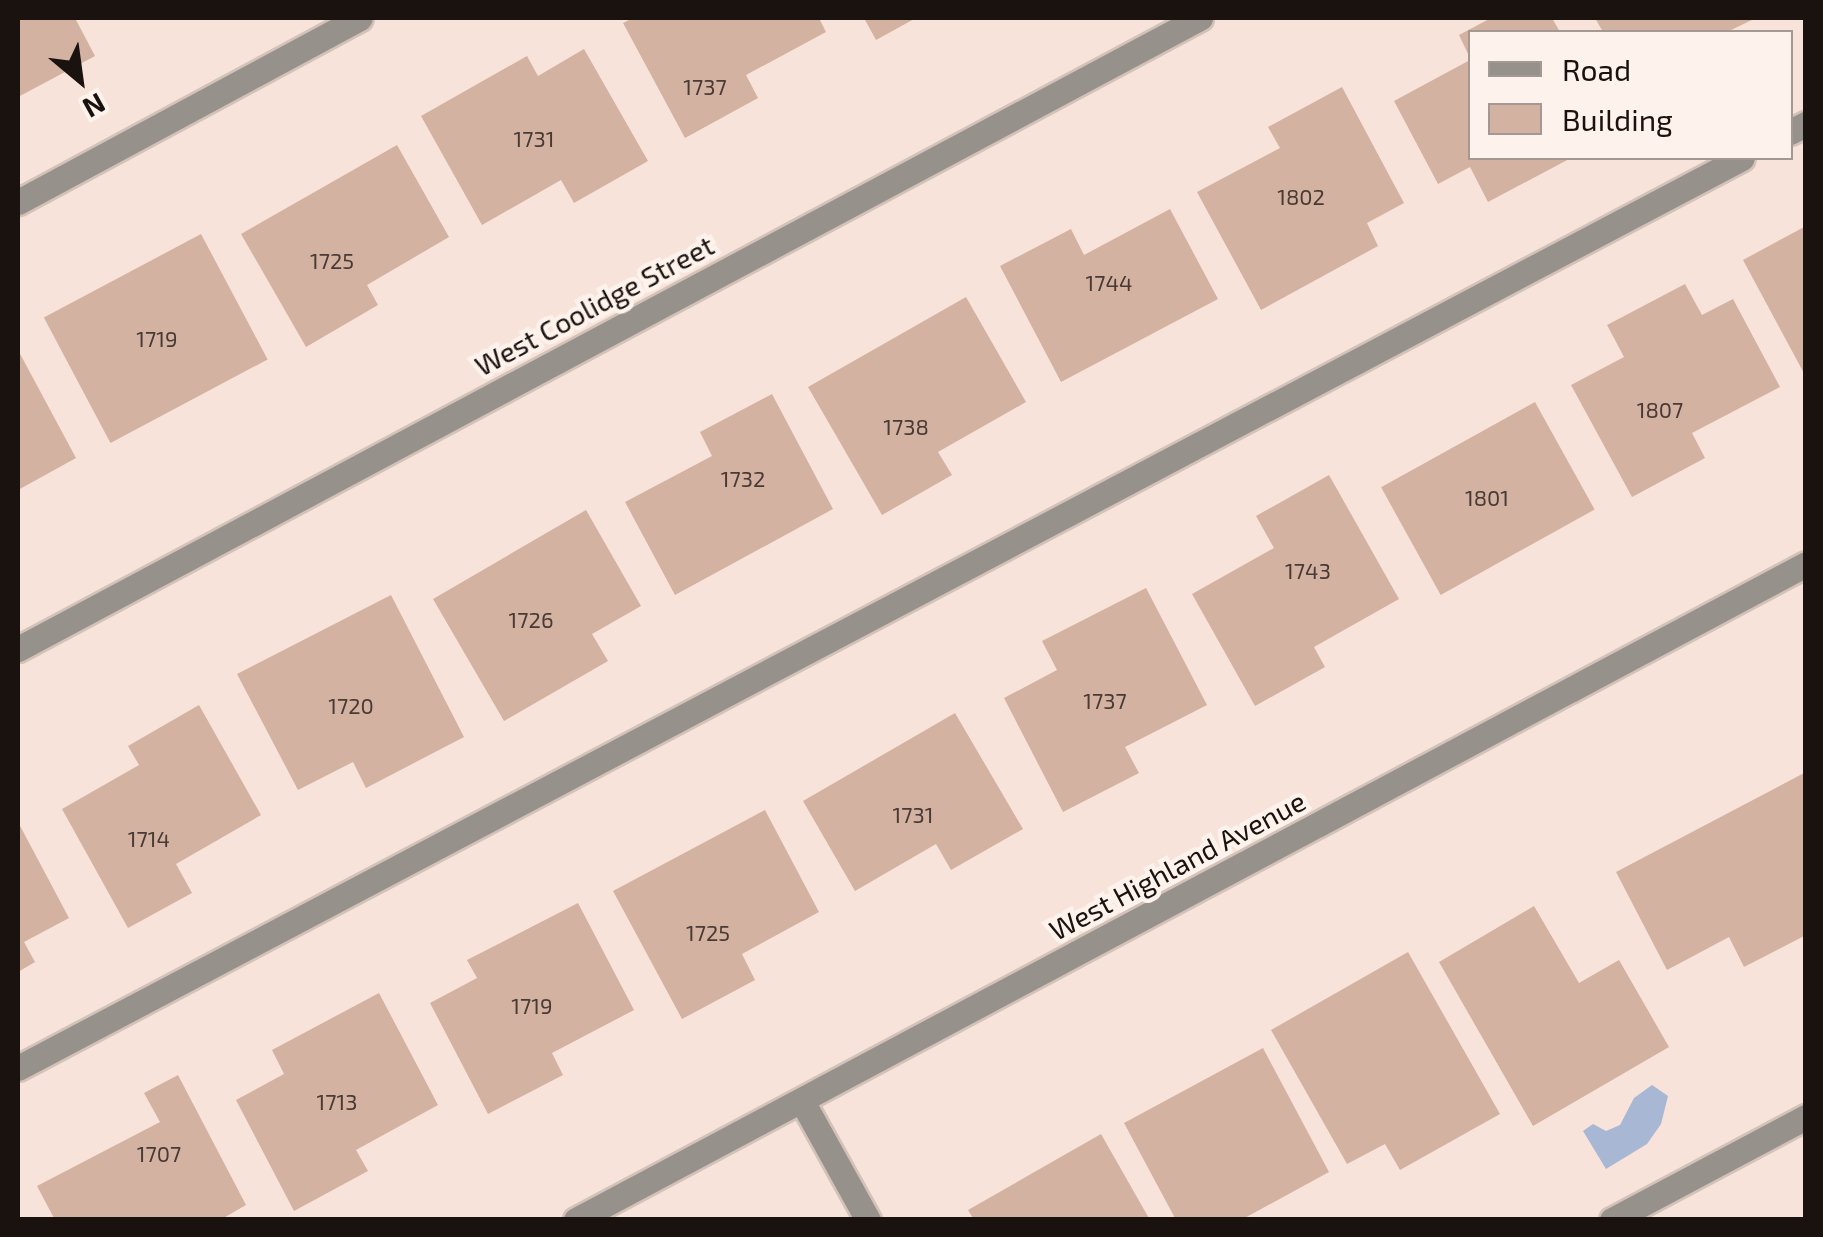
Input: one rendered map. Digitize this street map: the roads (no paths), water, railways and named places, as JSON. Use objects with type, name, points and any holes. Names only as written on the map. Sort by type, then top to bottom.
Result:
[{"type":"street","points":[[18,202],[360,18]]},
{"type":"street","name":"West Coolidge Street","points":[[18,648],[1200,18]]},
{"type":"street","points":[[18,1068],[1738,160]]},
{"type":"street","name":"West Highland Avenue","points":[[576,1220],[1806,564]]},
{"type":"street","points":[[802,1101],[868,1220]]},
{"type":"street","points":[[1612,1220],[1806,1117]]},
{"type":"water","points":[[1652,1085],[1668,1096],[1661,1124],[1647,1144],[1606,1169],[1583,1131],[1593,1124],[1606,1131],[1620,1125],[1634,1098]]}]
